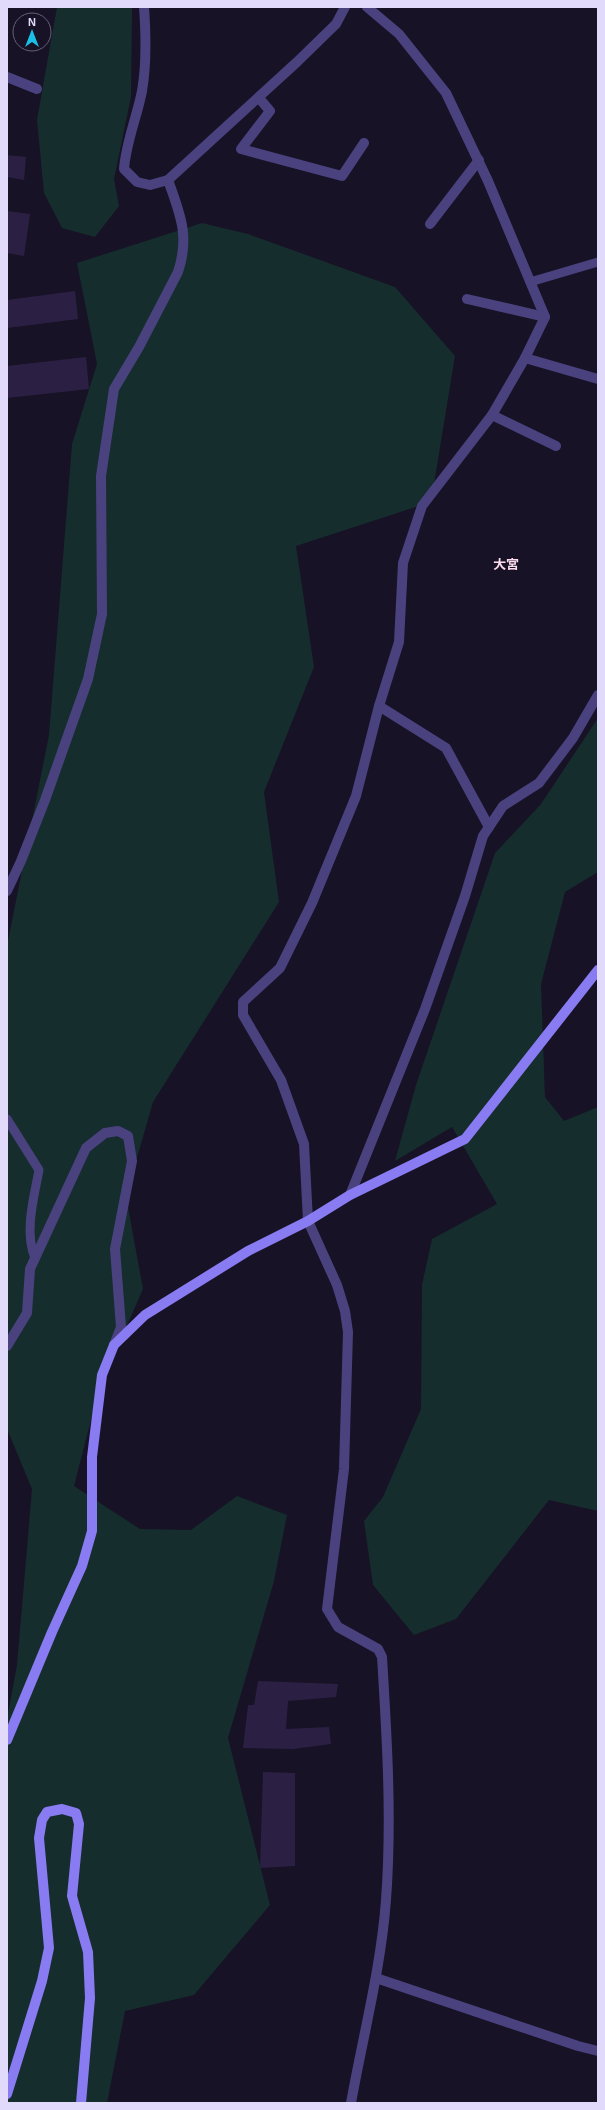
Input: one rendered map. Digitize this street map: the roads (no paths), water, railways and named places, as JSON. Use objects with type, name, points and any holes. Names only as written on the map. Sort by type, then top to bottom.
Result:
[{"type":"street","points":[[144,7],[146,63],[134,127],[126,148],[124,169],[137,182],[150,185],[168,180],[259,98],[336,24],[345,7]]},
{"type":"street","points":[[351,2103],[376,1978],[386,1900],[389,1783],[382,1657],[378,1649],[338,1628],[327,1609],[344,1469],[348,1332],[345,1311],[338,1285],[308,1221],[304,1144],[281,1080],[243,1015],[243,1002],[280,968],[312,903],[356,796],[379,706],[399,642],[403,562],[422,506],[492,415],[526,358],[545,317],[479,160],[446,93],[399,34],[367,7]]},
{"type":"street","points":[[7,77],[37,89]]},
{"type":"street","points":[[259,98],[270,111],[241,149],[342,176],[364,143]]},
{"type":"street","points":[[430,224],[479,160]]},
{"type":"street","points":[[7,891],[21,861],[45,800],[88,679],[102,614],[101,476],[114,389],[139,347],[178,272],[182,260],[185,235],[168,180]]},
{"type":"street","points":[[467,299],[545,317]]},
{"type":"street","points":[[526,358],[598,379]]},
{"type":"street","points":[[492,415],[556,446]]},
{"type":"street","points":[[350,1194],[425,1009],[465,896],[483,836],[503,806],[539,783],[573,738],[598,695]]},
{"type":"street","points":[[379,706],[446,748],[489,827]]},
{"type":"street","points":[[114,1345],[145,1315],[248,1251],[308,1221],[350,1194],[466,1139],[598,970]]},
{"type":"street","points":[[7,1346],[27,1313],[30,1269],[86,1148],[105,1133],[118,1131],[128,1136],[132,1161],[115,1250],[121,1327],[102,1375],[92,1457],[92,1531],[82,1566],[52,1632],[7,1740]]},
{"type":"street","points":[[7,2094],[42,1981],[49,1948],[39,1838],[42,1820],[47,1812],[62,1809],[76,1813],[79,1824],[72,1896],[88,1952],[90,1998],[81,2103]]},
{"type":"street","points":[[376,1978],[578,2046],[598,2051]]},
{"type":"lane","points":[[530,282],[598,262]]},
{"type":"lane","points":[[7,1119],[39,1170],[32,1206],[30,1248],[35,1258]]},
{"type":"district","name":"大宮","points":[[506,564]]}]
